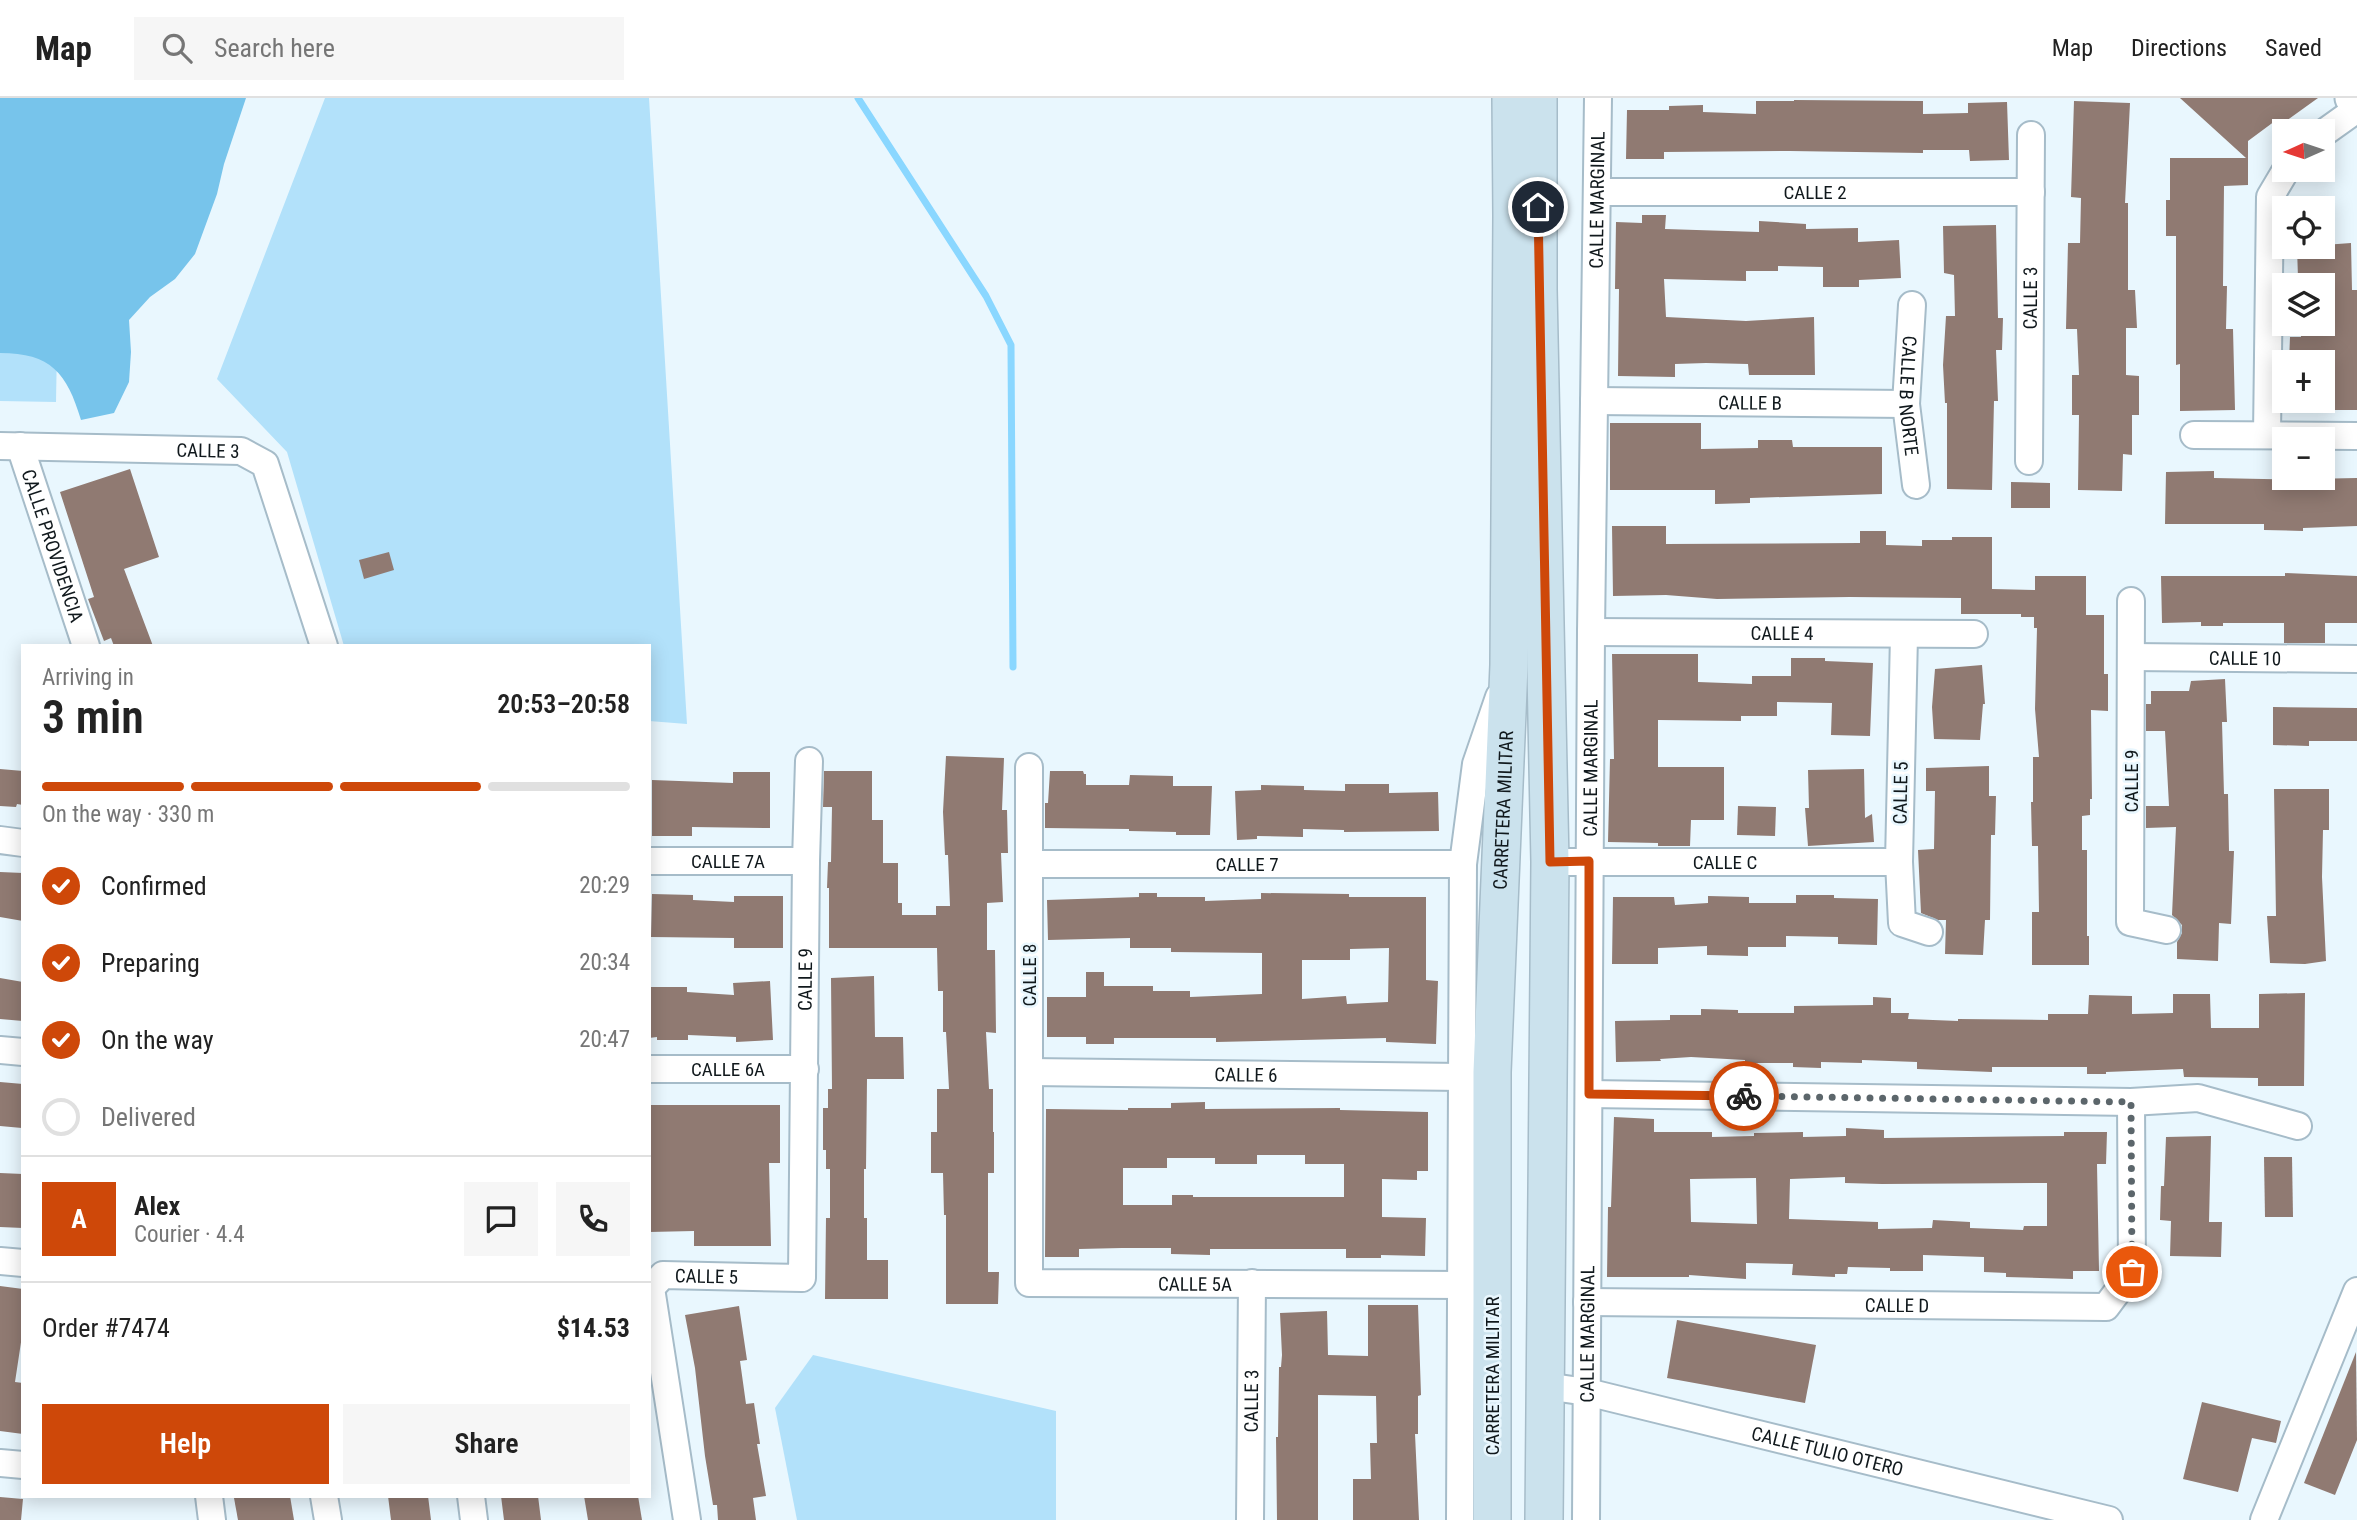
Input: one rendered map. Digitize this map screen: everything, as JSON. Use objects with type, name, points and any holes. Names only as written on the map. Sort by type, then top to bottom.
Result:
[{"type":"main road","name":"CARRETERA MILITAR","points":[[1492,1520],[1478,1074],[1510,665],[1513,216],[1511,98]]},
{"type":"main road","name":"CARRETERA MILITAR","points":[[1538,98],[1538,303],[1550,862],[1544,1520]]},
{"type":"main road","points":[[1478,1074],[1517,1121],[1517,1347],[1520,1357],[1545,1386],[1530,1398],[1514,1430],[1513,1520]]},
{"type":"street","name":"CALLE MARGINAL","points":[[1586,1520],[1589,861],[1598,98]]},
{"type":"street","points":[[2335,124],[2357,107],[2351,98]]},
{"type":"street","name":"CALLE 3","points":[[2029,461],[2031,135]]},
{"type":"street","points":[[2267,435],[2270,197],[2279,182]]},
{"type":"street","name":"CALLE 2","points":[[1598,192],[2031,192]]},
{"type":"street","name":"CALLE B NORTE","points":[[1912,305],[1906,404],[1916,485]]},
{"type":"street","name":"CALLE B","points":[[1594,401],[1906,404]]},
{"type":"street","points":[[2194,435],[2357,436]]},
{"type":"street","name":"CALLE 3","points":[[10,446],[241,451],[265,464],[323,644]]},
{"type":"street","name":"CALLE PROVIDENCIA","points":[[10,446],[85,644]]},
{"type":"street","name":"CALLE 9","points":[[2131,601],[2130,922],[2167,930]]},
{"type":"street","name":"CALLE 4","points":[[1591,632],[1974,634]]},
{"type":"street","name":"CALLE 5","points":[[1904,635],[1899,862],[1902,923],[1929,932]]},
{"type":"street","name":"CALLE 10","points":[[2131,657],[2357,659]]},
{"type":"street","points":[[1460,1520],[1462,1286],[1478,1074],[1463,864],[1476,764],[1510,665]]},
{"type":"street","name":"CALLE 9","points":[[804,1162],[809,761]]},
{"type":"street","name":"CALLE 8","points":[[1029,1184],[1030,767]]},
{"type":"street","points":[[0,840],[21,843]]},
{"type":"street","name":"CALLE 7A","points":[[651,861],[806,861]]},
{"type":"street","name":"CALLE C","points":[[1550,862],[1899,862]]},
{"type":"street","name":"CALLE 7","points":[[1030,864],[1463,864]]},
{"type":"street","points":[[0,1050],[21,1052]]},
{"type":"street","name":"CALLE 6A","points":[[651,1069],[805,1069]]},
{"type":"street","name":"CALLE 6","points":[[1028,1072],[1478,1074]]},
{"type":"street","points":[[1589,1094],[2131,1102],[2198,1098],[2298,1126]]},
{"type":"street","name":"CALLE D","points":[[1587,1302],[2106,1307],[2132,1272],[2131,1102]]},
{"type":"street","name":"CALLE 5","points":[[651,1287],[663,1275],[802,1278],[804,1162]]},
{"type":"street","name":"CALLE 5A","points":[[1029,1184],[1029,1283],[1462,1286]]},
{"type":"street","points":[[0,1261],[21,1263]]},
{"type":"street","name":"CALLE 3","points":[[1250,1520],[1252,1283]]},
{"type":"street","points":[[2264,1520],[2357,1291]]},
{"type":"street","name":"CALLE 5","points":[[651,1294],[687,1520]]},
{"type":"street","name":"CALLE TULIO OTERO","points":[[1545,1386],[1587,1392],[2109,1520]]},
{"type":"street","points":[[0,1463],[21,1465]]},
{"type":"street","points":[[209,1498],[212,1520]]},
{"type":"street","points":[[324,1498],[328,1520]]},
{"type":"street","points":[[471,1498],[474,1520]]},
{"type":"shaded area","points":[[0,98],[246,98],[217,194],[195,254],[175,279],[150,297],[129,320],[129,382],[114,413],[81,420],[70,390],[54,369],[32,357],[0,353]]},
{"type":"shaded area","points":[[325,98],[649,98],[687,724],[651,721],[651,644],[343,644],[287,452],[217,379]]},
{"type":"shaded area","points":[[0,346],[57,347],[56,402],[0,401]]},
{"type":"shaded area","points":[[813,1355],[1056,1411],[1056,1520],[797,1520],[775,1408]]},
{"type":"building","points":[[2180,98],[2318,98],[2289,119],[2272,119],[2272,123],[2248,141],[2248,185],[2224,186],[2223,286],[2227,286],[2226,329],[2233,329],[2235,410],[2180,411],[2180,364],[2176,365],[2176,236],[2166,236],[2166,200],[2170,200],[2170,158],[2246,158]]},
{"type":"building","points":[[1756,101],[1923,101],[1923,114],[1968,113],[1968,103],[2007,102],[2009,160],[1970,161],[1969,150],[1923,150],[1923,153],[1664,152],[1664,159],[1626,159],[1627,110],[1669,110],[1669,106],[1703,105],[1703,112],[1756,114]]},
{"type":"building","points":[[2074,101],[2130,103],[2125,203],[2128,203],[2128,290],[2135,290],[2137,328],[2126,328],[2126,375],[2139,376],[2139,415],[2132,415],[2132,455],[2123,454],[2122,491],[2078,490],[2079,415],[2072,415],[2072,375],[2079,375],[2077,329],[2066,329],[2068,243],[2080,243],[2081,198],[2071,197]]},
{"type":"building","points":[[1642,215],[1666,215],[1665,229],[1759,232],[1759,221],[1806,224],[1806,229],[1858,228],[1858,242],[1899,240],[1901,278],[1859,280],[1859,287],[1823,287],[1823,267],[1778,266],[1778,271],[1746,271],[1746,281],[1664,279],[1666,317],[1746,321],[1814,317],[1815,375],[1749,375],[1748,364],[1706,363],[1675,364],[1675,377],[1618,376],[1619,289],[1615,289],[1616,222],[1642,223]]},
{"type":"building","points":[[1996,225],[1998,318],[2003,318],[2002,350],[1996,350],[1998,401],[1994,401],[1992,490],[1947,489],[1947,403],[1943,365],[1946,316],[1955,316],[1954,275],[1944,273],[1943,226]]},
{"type":"building","points":[[2351,243],[2352,290],[2357,290],[2357,410],[2335,410],[2335,350],[2289,350],[2290,337],[2335,336],[2335,273],[2298,273],[2297,259],[2335,259],[2335,244]]},
{"type":"building","points":[[1610,423],[1701,423],[1701,449],[1758,448],[1758,440],[1792,440],[1793,447],[1882,447],[1882,494],[1750,498],[1750,503],[1715,504],[1715,490],[1610,490]]},
{"type":"building","points":[[130,469],[159,557],[124,569],[152,644],[113,644],[111,638],[104,641],[88,599],[94,597],[60,492]]},
{"type":"building","points":[[2214,471],[2214,478],[2272,479],[2272,490],[2335,490],[2335,478],[2357,478],[2357,526],[2303,528],[2303,531],[2264,530],[2264,524],[2165,524],[2166,472]]},
{"type":"building","points":[[2011,482],[2050,483],[2050,508],[2011,508]]},
{"type":"building","points":[[1612,526],[1666,526],[1666,544],[1860,543],[1860,531],[1886,531],[1886,545],[1922,546],[1922,540],[1992,537],[1992,589],[2035,590],[2035,576],[2086,576],[2086,615],[2104,615],[2104,674],[2108,674],[2108,711],[2091,710],[2092,799],[2090,815],[2082,816],[2082,850],[2087,850],[2089,965],[2032,965],[2032,912],[2039,912],[2038,846],[2032,846],[2031,802],[2033,757],[2039,757],[2035,709],[2037,628],[2034,628],[2034,617],[2021,617],[2021,614],[1961,614],[1961,598],[1717,599],[1666,595],[1613,596]]},
{"type":"building","points":[[389,552],[394,570],[364,579],[359,560]]},
{"type":"building","points":[[2285,573],[2357,576],[2357,623],[2325,623],[2325,643],[2284,643],[2284,623],[2223,623],[2223,626],[2201,626],[2201,622],[2162,623],[2161,576],[2285,576]]},
{"type":"building","points":[[1612,654],[1698,654],[1698,682],[1752,684],[1752,676],[1791,676],[1791,658],[1873,663],[1870,736],[1831,735],[1832,703],[1777,702],[1777,716],[1741,716],[1741,721],[1658,720],[1658,767],[1724,767],[1724,820],[1691,820],[1690,846],[1608,842],[1610,759],[1614,759]]},
{"type":"building","points":[[1982,665],[1985,704],[1980,740],[1934,739],[1932,707],[1935,669]]},
{"type":"building","points":[[2225,679],[2227,722],[2222,722],[2224,794],[2228,794],[2229,851],[2234,851],[2231,924],[2219,923],[2218,961],[2177,959],[2177,942],[2182,933],[2182,925],[2172,915],[2176,827],[2146,828],[2146,806],[2169,806],[2165,731],[2146,731],[2146,704],[2151,704],[2151,691],[2189,691],[2191,681]]},
{"type":"building","points":[[2273,707],[2357,708],[2357,741],[2309,741],[2309,746],[2273,745]]},
{"type":"building","points":[[946,756],[1004,758],[1002,810],[1007,810],[1008,853],[1001,853],[1003,902],[987,903],[987,950],[995,950],[996,1033],[986,1032],[989,1089],[993,1089],[994,1132],[994,1173],[988,1173],[988,1272],[999,1272],[998,1304],[946,1304],[943,1173],[931,1173],[931,1132],[937,1132],[937,1089],[949,1089],[946,1032],[943,1032],[943,991],[938,991],[937,948],[829,948],[827,888],[828,862],[831,862],[832,807],[823,807],[824,771],[872,771],[872,820],[883,820],[883,863],[898,863],[898,903],[902,903],[902,915],[936,915],[936,906],[950,906],[943,812]]},
{"type":"building","points":[[1989,766],[1989,796],[1996,796],[1995,835],[1991,835],[1990,920],[1985,920],[1983,955],[1945,954],[1946,920],[1938,920],[1921,913],[1918,850],[1934,849],[1935,791],[1926,791],[1926,768]]},
{"type":"building","points":[[0,769],[21,771],[21,805],[0,806]]},
{"type":"building","points":[[1864,769],[1865,818],[1872,814],[1874,842],[1808,846],[1805,808],[1809,808],[1808,770]]},
{"type":"building","points":[[1050,771],[1083,771],[1086,774],[1086,785],[1129,785],[1130,775],[1173,776],[1173,786],[1212,786],[1210,835],[1176,835],[1176,832],[1129,829],[1045,828],[1045,803],[1048,803]]},
{"type":"building","points":[[733,772],[770,772],[770,828],[692,827],[692,836],[652,836],[652,780],[733,783]]},
{"type":"building","points":[[1345,784],[1389,784],[1389,793],[1438,792],[1439,831],[1344,832],[1303,829],[1303,837],[1257,836],[1257,839],[1237,840],[1235,791],[1261,790],[1261,785],[1345,791]]},
{"type":"building","points":[[2274,789],[2329,789],[2329,830],[2323,830],[2322,877],[2326,961],[2305,964],[2270,963],[2267,916],[2276,916]]},
{"type":"building","points":[[1738,806],[1776,807],[1775,836],[1737,835]]},
{"type":"building","points":[[0,872],[21,873],[21,921],[0,917]]},
{"type":"building","points":[[1139,893],[1157,893],[1157,897],[1205,897],[1205,901],[1261,899],[1261,893],[1426,897],[1426,980],[1438,981],[1436,1044],[1386,1042],[1386,1038],[1216,1042],[1216,1038],[1114,1038],[1114,1044],[1086,1044],[1086,1037],[1047,1037],[1047,997],[1086,997],[1086,972],[1104,972],[1104,986],[1153,986],[1153,991],[1190,991],[1190,997],[1262,994],[1262,953],[1171,952],[1171,948],[1130,948],[1130,938],[1048,940],[1047,900],[1139,897]],"holes":[[[1389,948],[1388,1002],[1347,1004],[1346,996],[1302,999],[1302,960],[1350,960],[1350,949]]]},
{"type":"building","points":[[652,894],[693,895],[693,900],[734,902],[734,896],[783,896],[783,948],[734,948],[734,938],[651,937]]},
{"type":"building","points":[[1796,895],[1878,899],[1877,945],[1838,944],[1838,937],[1786,936],[1786,947],[1748,947],[1748,956],[1707,955],[1707,946],[1658,948],[1658,964],[1612,964],[1613,897],[1674,897],[1675,905],[1708,903],[1708,896],[1749,897],[1749,903],[1796,903]]},
{"type":"building","points":[[874,976],[875,1037],[903,1037],[904,1079],[867,1079],[864,1218],[867,1218],[867,1260],[888,1260],[888,1299],[825,1299],[826,1218],[830,1218],[830,1169],[826,1169],[826,1150],[823,1150],[823,1108],[828,1108],[828,1089],[832,1089],[831,978]]},
{"type":"building","points":[[0,978],[21,982],[21,1021],[0,1019]]},
{"type":"building","points":[[770,981],[773,1040],[736,1042],[736,1037],[688,1035],[688,1040],[651,1038],[651,987],[687,987],[687,992],[734,995],[733,983]]},
{"type":"building","points":[[2305,993],[2304,1086],[2258,1086],[2258,1078],[2184,1077],[2183,1069],[2087,1074],[2087,1067],[1992,1067],[1992,1072],[1917,1069],[1917,1062],[1862,1060],[1862,1063],[1821,1062],[1821,1068],[1793,1067],[1793,1063],[1745,1063],[1745,1060],[1691,1057],[1616,1062],[1615,1021],[1670,1020],[1670,1015],[1701,1015],[1701,1009],[1738,1010],[1738,1013],[1794,1013],[1794,1006],[1873,1005],[1873,997],[1891,998],[1891,1013],[1909,1013],[1908,1019],[2048,1020],[2048,1014],[2088,1014],[2089,995],[2132,996],[2132,1014],[2173,1013],[2173,994],[2210,994],[2211,1028],[2259,1028],[2259,994]]},
{"type":"building","points":[[0,1082],[21,1084],[21,1128],[0,1126]]},
{"type":"building","points":[[1205,1102],[1205,1109],[1340,1108],[1428,1112],[1428,1171],[1417,1171],[1417,1180],[1382,1179],[1382,1217],[1426,1218],[1425,1256],[1381,1255],[1381,1258],[1346,1258],[1346,1249],[1210,1249],[1210,1255],[1171,1254],[1171,1248],[1122,1248],[1079,1249],[1079,1257],[1045,1257],[1046,1109],[1171,1108],[1171,1103]],"holes":[[[1257,1155],[1305,1155],[1305,1164],[1344,1164],[1344,1197],[1172,1195],[1172,1205],[1123,1205],[1123,1168],[1167,1168],[1167,1158],[1215,1158],[1215,1164],[1257,1164]]]},
{"type":"building","points":[[651,1105],[780,1105],[780,1163],[769,1163],[771,1246],[694,1246],[694,1231],[651,1232]]},
{"type":"building","points":[[1614,1117],[1654,1119],[1654,1132],[1712,1132],[1712,1137],[1803,1132],[1803,1137],[1846,1136],[1846,1128],[1884,1130],[1884,1138],[2064,1136],[2064,1132],[2107,1132],[2106,1164],[2097,1164],[2099,1271],[2073,1271],[2073,1279],[2006,1277],[2006,1273],[1984,1272],[1984,1257],[1923,1255],[1923,1271],[1848,1267],[1847,1274],[1835,1274],[1835,1277],[1792,1275],[1793,1264],[1746,1263],[1746,1279],[1689,1275],[1607,1277],[1608,1207],[1611,1207]],"holes":[[[1845,1177],[1845,1183],[2047,1183],[2047,1226],[2024,1226],[2023,1230],[1970,1228],[1970,1222],[1933,1220],[1932,1228],[1878,1229],[1878,1222],[1789,1219],[1790,1179]],[[1756,1178],[1757,1224],[1691,1222],[1690,1179]]]},
{"type":"building","points":[[2211,1136],[2209,1222],[2222,1222],[2221,1257],[2170,1256],[2171,1221],[2160,1220],[2166,1137]]},
{"type":"building","points":[[2264,1157],[2292,1157],[2293,1217],[2265,1217]]},
{"type":"building","points":[[0,1173],[21,1174],[21,1228],[0,1227]]},
{"type":"building","points":[[0,1286],[21,1289],[21,1342],[15,1382],[21,1383],[21,1434],[0,1431]]},
{"type":"building","points":[[1368,1305],[1418,1305],[1421,1395],[1418,1396],[1418,1434],[1415,1434],[1419,1520],[1353,1520],[1353,1479],[1371,1479],[1370,1443],[1377,1443],[1376,1396],[1318,1395],[1318,1520],[1277,1520],[1276,1437],[1279,1367],[1282,1355],[1280,1313],[1327,1311],[1328,1355],[1368,1356]]},
{"type":"building","points":[[739,1306],[747,1360],[740,1361],[746,1404],[754,1403],[760,1444],[757,1444],[766,1496],[753,1498],[756,1520],[718,1520],[705,1456],[695,1368],[685,1315]]},
{"type":"building","points":[[1677,1320],[1816,1345],[1805,1403],[1667,1378]]},
{"type":"building","points":[[2356,1352],[2357,1440],[2335,1495],[2304,1483]]},
{"type":"building","points":[[2202,1402],[2281,1421],[2276,1443],[2252,1438],[2238,1492],[2183,1479]]},
{"type":"building","points":[[0,1497],[23,1499],[21,1520],[0,1520]]},
{"type":"building","points":[[234,1498],[290,1498],[294,1520],[238,1520]]},
{"type":"building","points":[[388,1498],[428,1498],[431,1520],[391,1520]]},
{"type":"building","points":[[501,1498],[538,1498],[541,1520],[504,1520]]},
{"type":"building","points":[[584,1498],[638,1498],[642,1520],[588,1520]]},
{"type":"waterway","points":[[858,98],[986,296],[1011,345],[1013,667]]},
{"type":"way so far","points":[[1744,1096],[2131,1102],[2132,1272]]},
{"type":"route","points":[[1538,207],[1550,862],[1589,861],[1589,1094],[1744,1096]]}]
